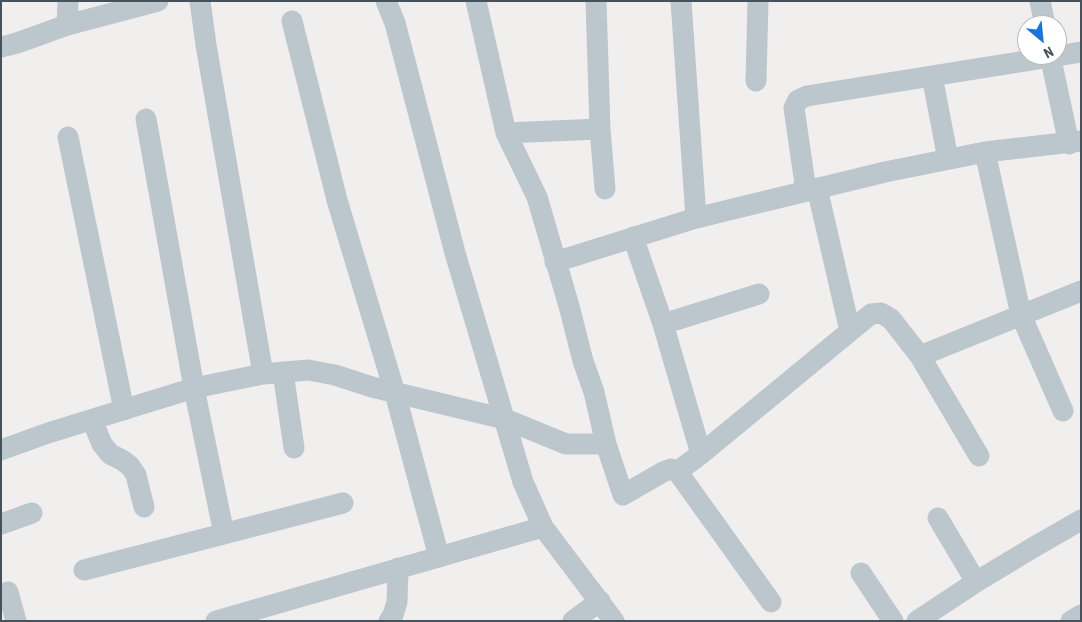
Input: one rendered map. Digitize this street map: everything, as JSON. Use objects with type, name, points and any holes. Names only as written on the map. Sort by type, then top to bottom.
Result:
[{"type":"street","points":[[67,25],[68,1]]},
{"type":"street","points":[[1,47],[67,25],[158,1]]},
{"type":"street","points":[[200,1],[206,45],[273,373],[294,448]]},
{"type":"street","points":[[386,1],[395,23],[455,253],[523,482],[543,527],[614,621]]},
{"type":"street","points":[[476,1],[506,132],[537,197],[583,361],[594,392],[606,444],[623,495],[663,472],[671,469],[678,471],[771,602]]},
{"type":"street","points":[[596,1],[600,129],[605,189]]},
{"type":"street","points":[[681,1],[696,218]]},
{"type":"street","points":[[756,81],[758,1]]},
{"type":"street","points":[[1040,1],[1043,15]]},
{"type":"street","points":[[292,21],[337,200],[395,393],[439,557]]},
{"type":"street","points":[[1067,54],[1081,52]]},
{"type":"street","points":[[850,331],[812,189],[794,108],[798,100],[807,96],[1017,62]]},
{"type":"street","points":[[556,262],[696,218],[885,172],[984,152],[1075,143],[1053,65]]},
{"type":"street","points":[[932,76],[948,159]]},
{"type":"street","points":[[146,119],[194,388],[224,534]]},
{"type":"street","points":[[506,132],[600,129]]},
{"type":"street","points":[[68,137],[124,410]]},
{"type":"street","points":[[984,152],[1021,315],[1063,411]]},
{"type":"street","points":[[633,237],[663,324],[701,454]]},
{"type":"street","points":[[920,356],[1081,291]]},
{"type":"street","points":[[663,324],[759,294]]},
{"type":"street","points":[[678,471],[871,314],[881,313],[891,319],[920,356],[979,456]]},
{"type":"street","points":[[1,450],[48,433],[194,388],[273,373],[308,370],[335,375],[395,393],[505,419],[566,444],[606,444]]},
{"type":"street","points":[[92,420],[102,444],[110,454],[130,466],[136,475],[144,507]]},
{"type":"street","points":[[84,570],[343,503]]},
{"type":"street","points":[[1,524],[32,513]]},
{"type":"street","points":[[938,518],[976,582]]},
{"type":"street","points":[[917,621],[976,582],[1081,520]]},
{"type":"street","points":[[216,621],[543,527]]},
{"type":"street","points":[[389,621],[397,602],[398,568]]},
{"type":"street","points":[[861,573],[893,621]]},
{"type":"street","points":[[8,592],[16,621]]},
{"type":"street","points":[[573,621],[600,601]]},
{"type":"street","points":[[1071,621],[1081,615]]}]
